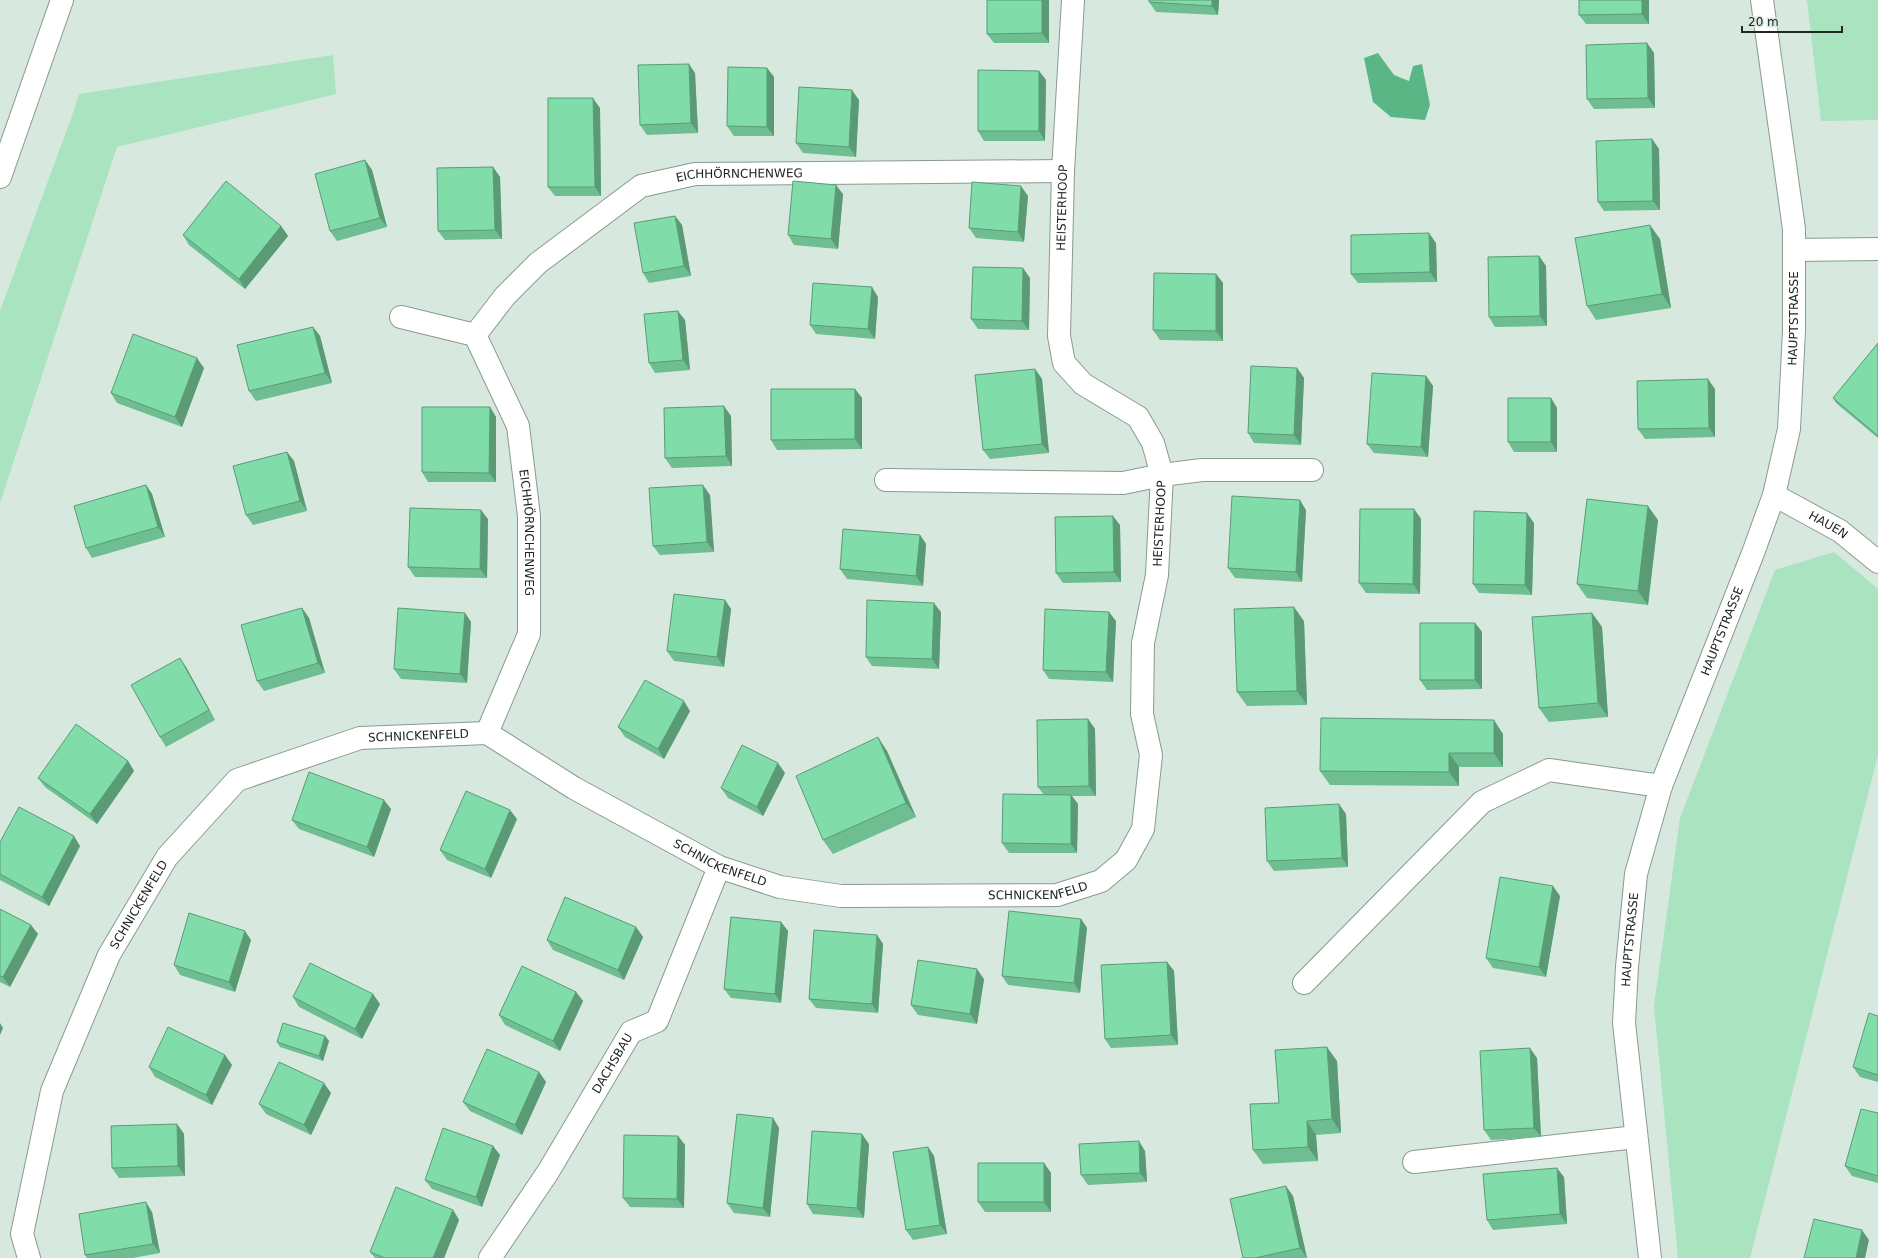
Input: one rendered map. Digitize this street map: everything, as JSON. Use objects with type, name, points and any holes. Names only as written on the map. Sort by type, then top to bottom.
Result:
[{"type":"street","points":[[0,177],[62,0]]},
{"type":"street","name":"HEISTERHOOP","points":[[1073,0],[1062,171],[1059,336],[1064,363],[1083,384],[1138,416],[1152,443],[1162,475],[1158,575],[1143,643],[1142,714],[1151,755],[1143,829],[1126,860],[1101,881]]},
{"type":"street","name":"HAUPTSTRASSE","points":[[1650,1258],[1624,1023],[1626,967],[1636,874],[1660,786],[1753,553],[1774,495],[1789,429],[1794,331],[1794,229],[1762,0]]},
{"type":"street","name":"EICHHÖRNCHENWEG","points":[[487,733],[529,634],[529,516],[518,426],[475,335],[505,296],[538,262],[641,186],[695,174],[1062,171]]},
{"type":"street","points":[[1794,250],[1878,249]]},
{"type":"street","points":[[401,317],[475,335]]},
{"type":"street","points":[[886,480],[1123,483],[1162,475],[1202,470],[1312,470]]},
{"type":"street","name":"HAUEN","points":[[1774,495],[1840,531],[1878,562]]},
{"type":"street","name":"SCHNICKENFELD","points":[[29,1258],[22,1234],[52,1091],[109,955],[167,857],[237,780],[360,738],[487,733],[574,788],[719,867],[780,887],[840,896],[1058,895],[1101,881]]},
{"type":"street","points":[[1304,983],[1482,802],[1549,770],[1660,786]]},
{"type":"street","name":"DACHSBAU","points":[[490,1258],[548,1172],[631,1032],[657,1020],[719,867]]},
{"type":"street","points":[[1414,1162],[1636,1138]]},
{"type":"shaded area","points":[[1807,0],[1878,0],[1878,120],[1821,121]]},
{"type":"shaded area","points":[[1378,53],[1394,75],[1409,81],[1413,66],[1422,64],[1430,105],[1425,120],[1391,117],[1373,102],[1364,58]]},
{"type":"shaded area","points":[[333,55],[336,94],[117,147],[0,503],[0,311],[79,94]]},
{"type":"shaded area","points":[[1834,552],[1878,589],[1878,755],[1750,1258],[1678,1258],[1654,1006],[1680,818],[1775,570]]},
{"type":"building","points":[[987,0],[1042,0],[1042,33],[987,34]]},
{"type":"building","points":[[1149,0],[1212,0],[1212,6],[1149,2]]},
{"type":"building","points":[[1579,0],[1642,0],[1642,14],[1579,15]]},
{"type":"building","points":[[1647,43],[1648,98],[1587,99],[1586,45]]},
{"type":"building","points":[[689,64],[691,123],[640,125],[638,65]]},
{"type":"building","points":[[728,67],[767,68],[767,127],[727,126]]},
{"type":"building","points":[[978,70],[1039,71],[1039,131],[978,131]]},
{"type":"building","points":[[799,87],[852,90],[849,147],[796,143]]},
{"type":"building","points":[[548,98],[593,98],[595,187],[548,187]]},
{"type":"building","points":[[1652,139],[1653,201],[1598,202],[1596,141]]},
{"type":"building","points":[[365,160],[380,218],[330,231],[315,174]]},
{"type":"building","points":[[493,167],[495,230],[438,231],[437,168]]},
{"type":"building","points":[[226,181],[281,226],[239,279],[183,235]]},
{"type":"building","points":[[793,181],[836,185],[831,239],[788,235]]},
{"type":"building","points":[[972,182],[1021,186],[1018,232],[969,228]]},
{"type":"building","points":[[675,216],[684,266],[643,273],[634,223]]},
{"type":"building","points":[[1650,225],[1662,294],[1587,306],[1575,238]]},
{"type":"building","points":[[1429,233],[1430,272],[1351,274],[1351,235]]},
{"type":"building","points":[[1539,256],[1540,316],[1489,317],[1488,257]]},
{"type":"building","points":[[973,267],[1023,268],[1022,321],[971,319]]},
{"type":"building","points":[[1154,273],[1216,274],[1216,331],[1153,330]]},
{"type":"building","points":[[813,283],[872,287],[868,329],[810,325]]},
{"type":"building","points":[[678,311],[683,360],[649,363],[644,314]]},
{"type":"building","points":[[313,327],[325,373],[249,391],[237,345]]},
{"type":"building","points":[[133,334],[197,358],[175,417],[111,393]]},
{"type":"building","points":[[1878,343],[1878,436],[1833,398]]},
{"type":"building","points":[[1251,366],[1297,368],[1294,435],[1248,433]]},
{"type":"building","points":[[1035,369],[1042,444],[983,450],[975,375]]},
{"type":"building","points":[[1372,373],[1426,376],[1421,447],[1367,444]]},
{"type":"building","points":[[1708,379],[1709,428],[1638,429],[1637,381]]},
{"type":"building","points":[[771,389],[855,389],[855,439],[771,440]]},
{"type":"building","points":[[1508,398],[1551,398],[1551,442],[1508,442]]},
{"type":"building","points":[[724,406],[726,456],[665,458],[664,408]]},
{"type":"building","points":[[422,407],[490,407],[489,473],[422,472]]},
{"type":"building","points":[[287,452],[300,501],[246,515],[233,466]]},
{"type":"building","points":[[146,485],[158,527],[86,548],[74,506]]},
{"type":"building","points":[[703,485],[707,542],[653,546],[649,488]]},
{"type":"building","points":[[1232,496],[1300,500],[1296,572],[1228,568]]},
{"type":"building","points":[[1587,499],[1648,506],[1638,591],[1577,584]]},
{"type":"building","points":[[410,508],[481,510],[480,569],[408,567]]},
{"type":"building","points":[[1360,509],[1414,509],[1413,584],[1359,583]]},
{"type":"building","points":[[1474,511],[1527,513],[1525,585],[1473,584]]},
{"type":"building","points":[[1113,516],[1114,572],[1056,573],[1055,517]]},
{"type":"building","points":[[843,529],[920,535],[916,576],[840,569]]},
{"type":"building","points":[[674,594],[725,600],[717,657],[667,651]]},
{"type":"building","points":[[867,600],[934,603],[932,659],[866,657]]},
{"type":"building","points":[[1294,607],[1297,691],[1237,692],[1234,609]]},
{"type":"building","points":[[302,608],[318,663],[257,681],[241,625]]},
{"type":"building","points":[[398,608],[465,613],[460,674],[394,669]]},
{"type":"building","points":[[1045,609],[1109,612],[1106,672],[1043,670]]},
{"type":"building","points":[[1592,613],[1598,703],[1539,708],[1532,617]]},
{"type":"building","points":[[1420,623],[1475,623],[1475,680],[1420,680]]},
{"type":"building","points":[[180,658],[209,710],[160,737],[131,685]]},
{"type":"building","points":[[645,680],[684,701],[658,749],[618,727]]},
{"type":"building","points":[[1321,718],[1494,720],[1494,753],[1449,753],[1449,772],[1320,771]]},
{"type":"building","points":[[1088,719],[1089,786],[1038,787],[1037,720]]},
{"type":"building","points":[[76,724],[128,761],[90,814],[38,778]]},
{"type":"building","points":[[878,737],[906,803],[823,840],[796,776]]},
{"type":"building","points":[[742,745],[778,763],[757,807],[721,788]]},
{"type":"building","points":[[309,772],[384,800],[367,847],[292,820]]},
{"type":"building","points":[[466,791],[510,810],[485,869],[440,850]]},
{"type":"building","points":[[1003,794],[1071,795],[1071,844],[1002,843]]},
{"type":"building","points":[[1339,804],[1342,858],[1267,861],[1265,808]]},
{"type":"building","points":[[19,807],[74,836],[42,897],[0,874],[0,842]]},
{"type":"building","points":[[1500,877],[1553,886],[1539,967],[1486,958]]},
{"type":"building","points":[[565,897],[636,927],[618,970],[547,940]]},
{"type":"building","points":[[0,909],[31,925],[3,977],[0,976]]},
{"type":"building","points":[[1009,911],[1081,919],[1074,983],[1002,976]]},
{"type":"building","points":[[189,913],[245,931],[229,982],[174,965]]},
{"type":"building","points":[[731,917],[781,922],[775,994],[724,989]]},
{"type":"building","points":[[814,930],[877,935],[872,1004],[809,999]]},
{"type":"building","points":[[918,960],[977,969],[970,1014],[911,1005]]},
{"type":"building","points":[[1167,962],[1171,1035],[1105,1039],[1101,965]]},
{"type":"building","points":[[310,963],[373,994],[355,1029],[293,997]]},
{"type":"building","points":[[522,966],[576,992],[553,1041],[499,1015]]},
{"type":"building","points":[[1869,1013],[1878,1016],[1878,1075],[1853,1067]]},
{"type":"building","points":[[283,1023],[325,1036],[319,1056],[277,1042]]},
{"type":"building","points":[[168,1027],[225,1055],[206,1095],[149,1067]]},
{"type":"building","points":[[1327,1047],[1332,1119],[1307,1121],[1308,1147],[1253,1150],[1250,1104],[1279,1103],[1275,1050]]},
{"type":"building","points":[[1530,1048],[1534,1128],[1484,1130],[1480,1051]]},
{"type":"building","points":[[487,1049],[539,1072],[515,1125],[463,1102]]},
{"type":"building","points":[[279,1062],[324,1083],[304,1125],[259,1104]]},
{"type":"building","points":[[1861,1109],[1878,1113],[1878,1176],[1845,1166]]},
{"type":"building","points":[[737,1114],[773,1118],[763,1208],[727,1203]]},
{"type":"building","points":[[177,1124],[178,1166],[112,1168],[111,1126]]},
{"type":"building","points":[[443,1128],[493,1146],[476,1197],[425,1180]]},
{"type":"building","points":[[812,1131],[862,1134],[857,1208],[807,1204]]},
{"type":"building","points":[[624,1135],[678,1136],[677,1199],[623,1198]]},
{"type":"building","points":[[1139,1141],[1140,1173],[1081,1175],[1079,1144]]},
{"type":"building","points":[[928,1147],[940,1225],[906,1230],[893,1152]]},
{"type":"building","points":[[978,1163],[1044,1163],[1044,1202],[978,1202]]},
{"type":"building","points":[[1557,1168],[1560,1214],[1487,1220],[1483,1174]]},
{"type":"building","points":[[1286,1186],[1300,1248],[1255,1258],[1243,1258],[1230,1199]]},
{"type":"building","points":[[396,1187],[453,1210],[433,1258],[385,1258],[370,1252]]},
{"type":"building","points":[[146,1202],[153,1244],[85,1255],[79,1214]]},
{"type":"building","points":[[1814,1219],[1862,1230],[1856,1258],[1804,1258]]}]
